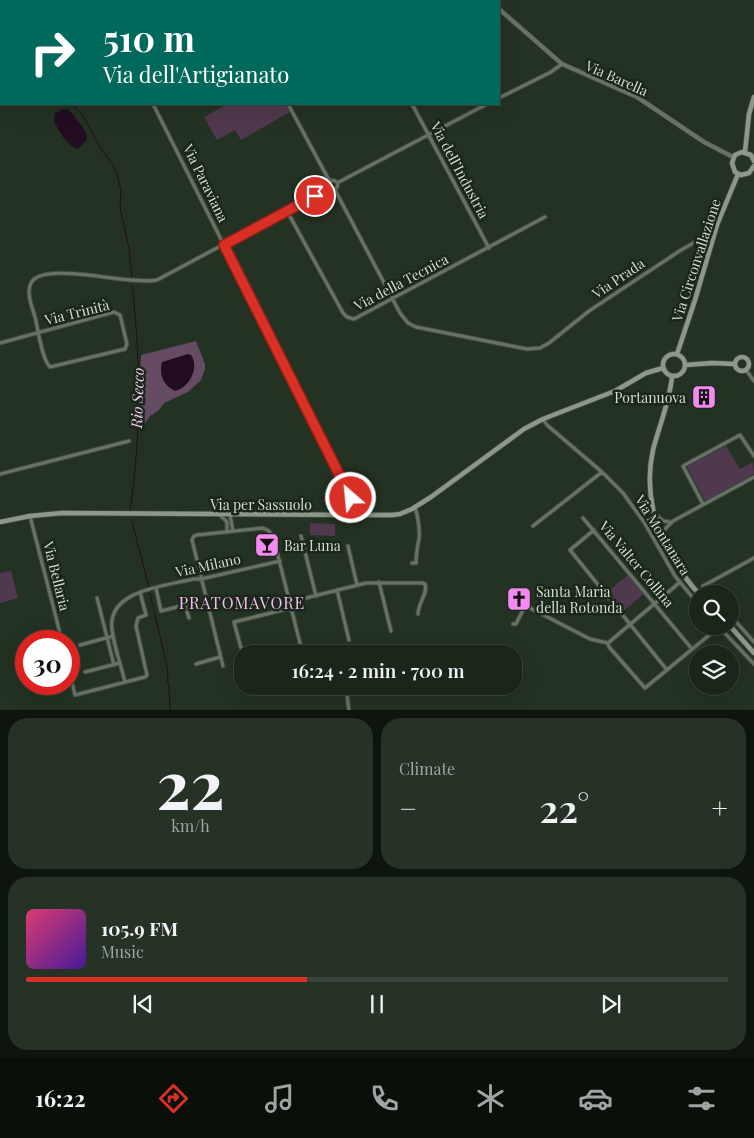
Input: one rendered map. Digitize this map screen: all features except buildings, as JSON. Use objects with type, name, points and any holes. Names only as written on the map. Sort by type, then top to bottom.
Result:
[{"type":"main road","points":[[745,152],[748,119],[754,97]]},
{"type":"main road","points":[[754,161],[751,155],[745,152],[733,157],[732,166],[738,174],[753,172],[754,166]]},
{"type":"main road","name":"Via Circonvallazione","points":[[677,354],[719,218],[738,174]]},
{"type":"main road","points":[[677,354],[682,357],[685,365],[682,374],[672,376],[665,372],[663,368],[667,356],[677,354]]},
{"type":"main road","points":[[743,357],[748,360],[750,368],[738,370],[735,364],[738,358],[743,357]]},
{"type":"main road","points":[[685,365],[735,364]]},
{"type":"main road","name":"Via per Sassuolo","points":[[0,522],[30,516],[62,513],[354,516],[400,514],[415,508],[524,429],[544,419],[615,391],[646,374],[663,368]]},
{"type":"main road","points":[[672,376],[653,453],[650,483],[653,511],[663,542],[680,572],[692,585]]},
{"type":"main road","points":[[738,635],[754,653]]},
{"type":"street","name":"Via Barella","points":[[500,10],[562,64],[575,72],[637,97],[697,137],[733,157]]},
{"type":"street","points":[[500,98],[551,72],[562,64]]},
{"type":"street","name":"Via Paraviana","points":[[154,105],[351,498],[354,516]]},
{"type":"street","points":[[289,105],[330,182],[329,188]]},
{"type":"street","name":"Via dell’Industria","points":[[413,105],[488,248]]},
{"type":"street","points":[[335,190],[337,184],[485,105]]},
{"type":"street","points":[[330,182],[334,181],[337,184]]},
{"type":"street","points":[[224,245],[329,188],[335,190],[393,299]]},
{"type":"street","name":"Via della Tecnica","points":[[288,211],[345,316],[350,319],[357,318],[545,217]]},
{"type":"street","name":"Via Prada","points":[[393,299],[403,317],[408,323],[416,327],[527,348],[540,348],[589,311],[681,250],[703,239],[713,239]]},
{"type":"street","name":"Via Trinità","points":[[0,342],[39,333],[117,313],[120,315],[127,346],[122,350],[50,367],[46,363],[39,333],[30,296],[30,284],[37,277],[66,272],[135,282],[151,282],[163,278],[224,245]]},
{"type":"street","points":[[750,368],[754,381]]},
{"type":"street","name":"Via Montanara","points":[[544,419],[547,425],[602,472],[636,510],[679,583],[689,594]]},
{"type":"street","points":[[703,504],[683,466],[740,435],[754,456]]},
{"type":"street","points":[[0,474],[129,441]]},
{"type":"street","points":[[533,526],[602,472]]},
{"type":"street","points":[[663,542],[663,531],[673,521],[754,477]]},
{"type":"street","points":[[412,563],[416,563],[415,549],[418,544],[415,508]]},
{"type":"street","points":[[653,511],[663,521],[673,521]]},
{"type":"street","points":[[220,515],[226,522]]},
{"type":"street","points":[[227,532],[226,522],[229,515]]},
{"type":"street","points":[[229,515],[233,531]]},
{"type":"street","points":[[232,524],[236,515]]},
{"type":"street","name":"Via Bellaria","points":[[30,516],[59,630]]},
{"type":"street","name":"Via Valter Collina","points":[[583,518],[689,645]]},
{"type":"street","points":[[222,666],[192,540],[197,535],[267,529],[273,536],[301,645]]},
{"type":"street","points":[[594,530],[570,550],[667,670]]},
{"type":"street","points":[[301,536],[316,596]]},
{"type":"street","points":[[348,546],[357,585]]},
{"type":"street","points":[[706,585],[754,558]]},
{"type":"street","name":"Via Milano","points":[[125,682],[111,628],[116,608],[124,600],[140,592],[156,588],[280,561]]},
{"type":"street","points":[[290,602],[357,585],[378,582],[425,584],[426,588],[418,614]]},
{"type":"street","points":[[378,582],[391,631]]},
{"type":"street","points":[[608,643],[679,583]]},
{"type":"street","points":[[156,588],[162,611],[185,605],[189,618]]},
{"type":"street","points":[[337,590],[349,640]]},
{"type":"street","points":[[80,694],[147,675],[136,626],[138,618],[146,615],[140,592]]},
{"type":"street","points":[[97,598],[114,664]]},
{"type":"street","points":[[513,624],[518,622],[524,608],[528,607],[590,639],[608,643]]},
{"type":"street","points":[[240,645],[234,622],[291,608]]},
{"type":"street","points":[[739,626],[754,642]]},
{"type":"street","points":[[697,645],[708,635]]},
{"type":"street","points":[[727,635],[754,664]]},
{"type":"street","points":[[80,645],[113,636]]},
{"type":"street","points":[[608,643],[609,647],[645,688],[689,652]]},
{"type":"street","points":[[196,664],[220,657]]},
{"type":"street","points":[[85,672],[120,663]]},
{"type":"street","points":[[347,695],[349,710]]},
{"type":"shaded area","points":[[226,105],[286,105],[290,112],[241,140],[235,130],[217,140],[204,117]]},
{"type":"shaded area","points":[[62,109],[67,109],[71,112],[87,135],[87,140],[78,149],[67,142],[54,121],[55,113]]},
{"type":"shaded area","points":[[196,341],[205,364],[201,380],[188,392],[164,403],[159,410],[138,428],[141,355]]},
{"type":"shaded area","points":[[188,354],[191,355],[193,360],[194,371],[192,377],[185,386],[175,391],[167,386],[163,379],[161,371],[162,362]]},
{"type":"shaded area","points":[[726,446],[740,469],[753,462],[754,474],[705,501],[687,467]]},
{"type":"shaded area","points":[[310,523],[335,524],[335,536],[310,535]]},
{"type":"shaded area","points":[[11,571],[18,598],[0,603],[0,573]]},
{"type":"shaded area","points":[[628,575],[644,594],[622,612],[606,593]]},
{"type":"waterway","name":"Rio Secco","points":[[73,105],[84,117],[117,175],[121,190],[120,208],[129,248],[132,278]]},
{"type":"waterway","name":"Rio Secco","points":[[130,511],[138,427],[137,342],[132,286]]},
{"type":"waterway","name":"Rio Secco","points":[[132,522],[149,587]]},
{"type":"waterway","name":"Rio Secco","points":[[150,593],[167,667],[170,710]]},
{"type":"place","name":"Portanuova","points":[[704,397]]},
{"type":"place","name":"Bar Luna","points":[[267,545]]},
{"type":"place","name":"Santa Maria della Rotonda","points":[[519,599]]},
{"type":"district","name":"PRATOMAVORE","points":[[242,602]]},
{"type":"route","points":[[315,196],[224,245],[351,498]]}]
